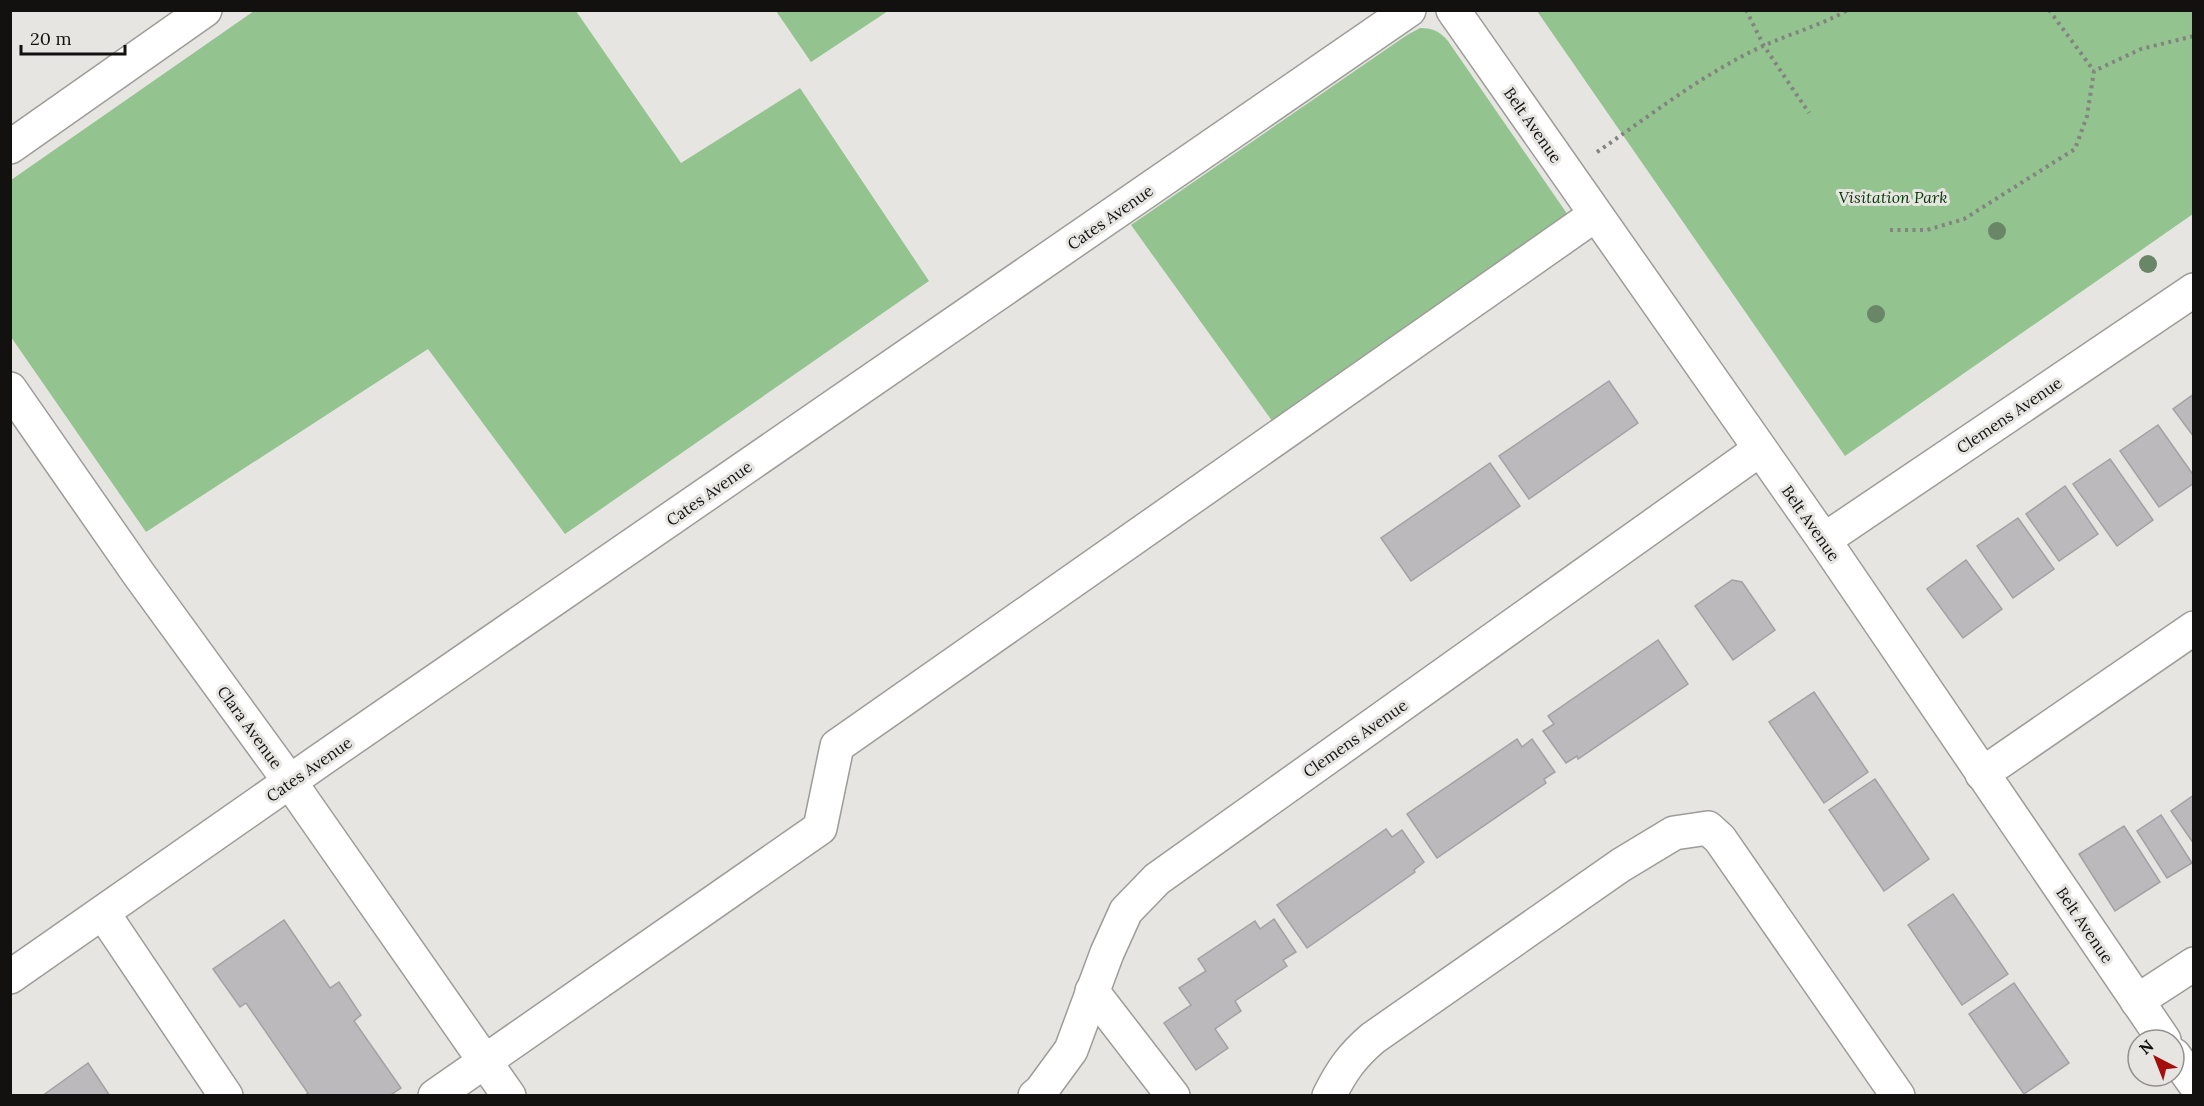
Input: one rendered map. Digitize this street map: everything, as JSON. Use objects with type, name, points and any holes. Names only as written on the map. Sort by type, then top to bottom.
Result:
[{"type":"street","points":[[10,147],[205,10]]},
{"type":"street","name":"Cates Avenue","points":[[10,977],[1409,10]]},
{"type":"street","name":"Belt Avenue","points":[[1453,10],[1824,540],[2156,1028]]},
{"type":"street","points":[[435,1095],[820,828],[837,746],[1595,215]]},
{"type":"street","name":"Clemens Avenue","points":[[1824,540],[2193,290]]},
{"type":"street","name":"Clara Avenue","points":[[10,389],[138,573],[290,782],[508,1095]]},
{"type":"street","name":"Clemens Avenue","points":[[1035,1095],[1041,1091],[1071,1050],[1107,952],[1126,911],[1157,879],[1759,450]]},
{"type":"street","points":[[1982,774],[2193,628]]},
{"type":"street","points":[[1329,1095],[1353,1055],[1373,1038],[1621,865],[1674,833],[1708,828],[1720,839],[1898,1095]]},
{"type":"street","points":[[103,913],[226,1095]]},
{"type":"street","points":[[2137,1001],[2193,964]]},
{"type":"street","points":[[1092,991],[1173,1095]]},
{"type":"path","points":[[1746,10],[1764,46],[1809,113]]},
{"type":"path","points":[[1597,152],[1714,73],[1764,46],[1822,25],[1848,10]]},
{"type":"path","points":[[1890,230],[1927,230],[1964,219],[2075,149],[2087,116],[2094,70],[2049,10]]},
{"type":"path","points":[[2094,70],[2142,49],[2193,36]]},
{"type":"green space","points":[[254,11],[576,11],[681,163],[800,88],[929,281],[565,534],[428,349],[146,532],[11,337],[11,180]]},
{"type":"green space","points":[[776,11],[888,11],[811,62]]},
{"type":"green space","name":"Visitation Park","points":[[1537,11],[2193,11],[2193,214],[1845,456]]},
{"type":"green space","points":[[1420,28],[1436,31],[1448,41],[1570,218],[1275,425],[1131,225]]},
{"type":"building","points":[[1609,381],[1638,423],[1529,499],[1499,456]]},
{"type":"building","points":[[2194,394],[2194,437],[2173,409]]},
{"type":"building","points":[[2158,425],[2194,476],[2194,483],[2159,507],[2120,451]]},
{"type":"building","points":[[2110,459],[2153,520],[2117,546],[2073,484]]},
{"type":"building","points":[[1490,463],[1520,506],[1411,581],[1381,538]]},
{"type":"building","points":[[2065,486],[2098,534],[2059,561],[2026,514]]},
{"type":"building","points":[[2018,518],[2054,569],[2013,598],[1977,546]]},
{"type":"building","points":[[1966,560],[2002,609],[1963,638],[1927,589]]},
{"type":"building","points":[[1732,580],[1742,582],[1775,630],[1733,660],[1695,606]]},
{"type":"building","points":[[1658,640],[1688,684],[1578,759],[1577,756],[1566,763],[1543,731],[1554,724],[1548,716]]},
{"type":"building","points":[[1814,692],[1868,772],[1824,803],[1769,722]]},
{"type":"building","points":[[1517,739],[1522,747],[1532,739],[1555,772],[1544,779],[1546,783],[1437,858],[1407,814]]},
{"type":"building","points":[[1875,779],[1929,859],[1884,891],[1829,810]]},
{"type":"building","points":[[2194,795],[2194,844],[2171,811]]},
{"type":"building","points":[[2161,815],[2192,863],[2167,878],[2137,831]]},
{"type":"building","points":[[2124,826],[2160,882],[2115,911],[2079,854]]},
{"type":"building","points":[[1386,829],[1392,837],[1402,830],[1424,862],[1414,870],[1415,872],[1307,948],[1277,905]]},
{"type":"building","points":[[1953,894],[2008,974],[1962,1005],[1908,925]]},
{"type":"building","points":[[1274,919],[1296,952],[1283,960],[1287,966],[1235,1001],[1241,1011],[1215,1029],[1228,1048],[1196,1070],[1164,1023],[1191,1005],[1179,988],[1206,971],[1198,959],[1255,921],[1260,929]]},
{"type":"building","points":[[284,920],[330,988],[339,982],[361,1015],[354,1021],[401,1088],[389,1096],[304,1096],[308,1093],[246,1003],[240,1007],[213,969]]},
{"type":"building","points":[[2014,983],[2069,1063],[2024,1094],[1969,1014]]},
{"type":"building","points":[[88,1063],[110,1096],[42,1096]]}]
